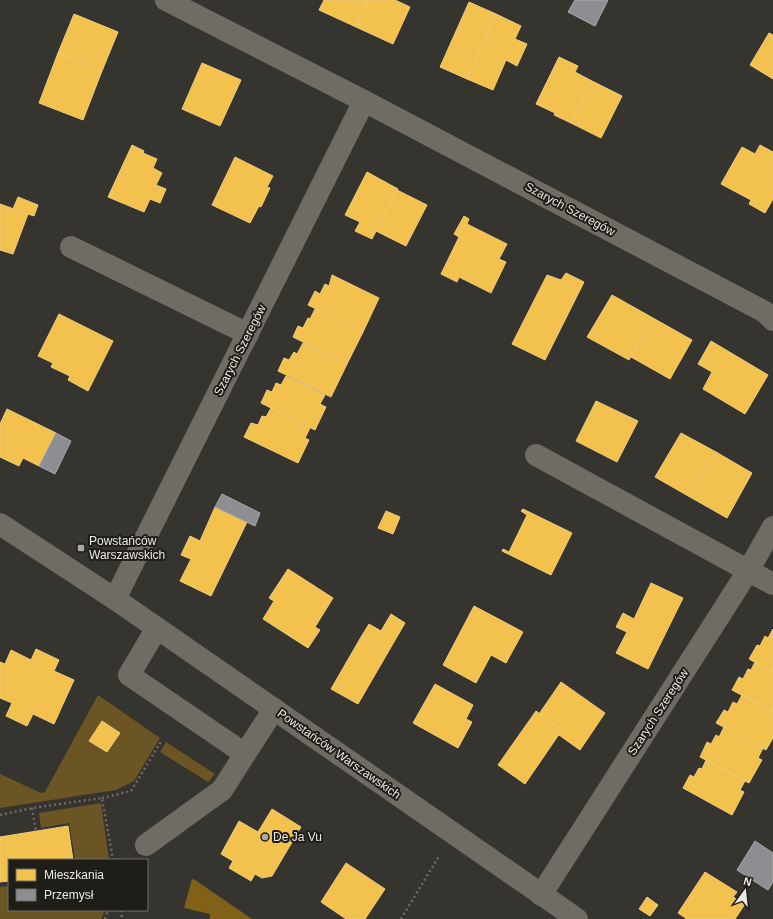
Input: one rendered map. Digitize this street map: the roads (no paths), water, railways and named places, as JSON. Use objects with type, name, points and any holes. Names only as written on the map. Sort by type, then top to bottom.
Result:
[{"type":"street","name":"Szarych Szeregów","points":[[166,0],[364,101],[765,312],[773,320]]},
{"type":"street","name":"Szarych Szeregów","points":[[115,599],[364,101]]},
{"type":"street","points":[[72,247],[248,334]]},
{"type":"street","points":[[536,455],[773,584]]},
{"type":"street","name":"Powstańców Warszawskich","points":[[0,524],[115,599],[577,919]]},
{"type":"street","name":"Szarych Szeregów","points":[[541,895],[748,571],[773,527]]},
{"type":"street","points":[[157,628],[129,675],[245,754]]},
{"type":"street","points":[[146,845],[222,790],[274,709]]},
{"type":"place","name":"Powstańców Warszawskich","points":[[81,548]]},
{"type":"place","name":"De Ja Vu","points":[[265,837]]}]
